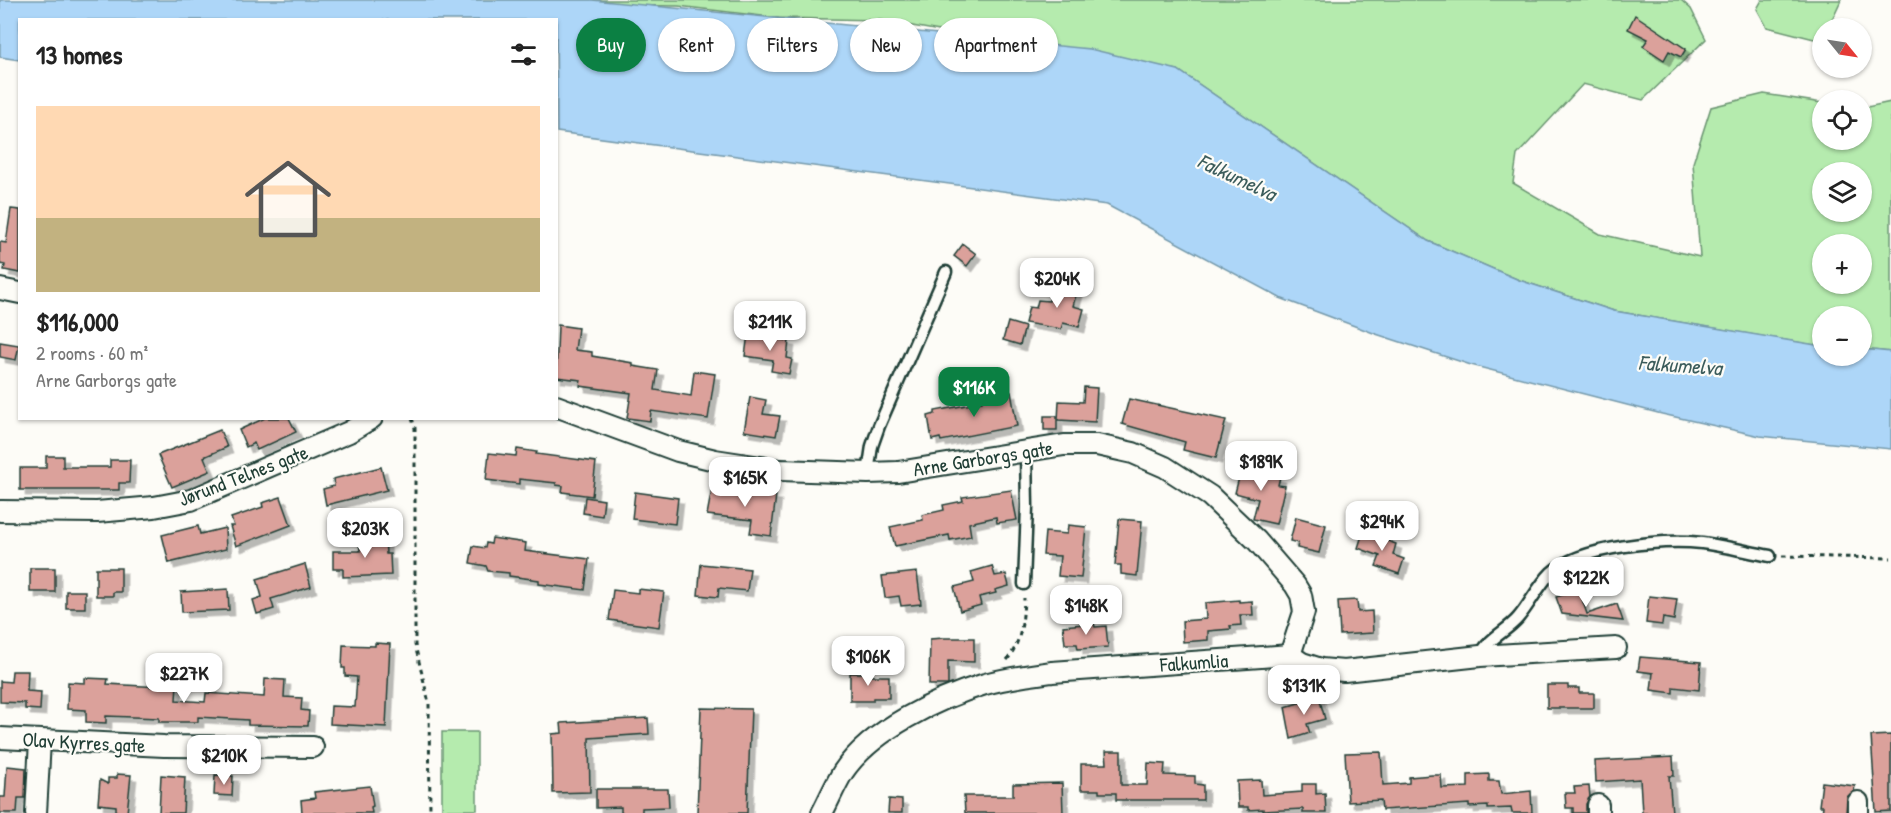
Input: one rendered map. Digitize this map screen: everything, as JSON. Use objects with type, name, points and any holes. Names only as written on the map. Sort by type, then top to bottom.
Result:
[{"type":"street","points":[[0,289],[18,293]]},
{"type":"street","name":"Arne Garborgs gate","points":[[558,407],[678,451],[715,460],[780,470],[898,472],[1064,445],[1096,446],[1133,453],[1165,467],[1210,496],[1257,541],[1295,585],[1304,612],[1290,655]]},
{"type":"street","name":"Jørund Telnes gate","points":[[0,511],[98,512],[153,507],[191,500],[349,432],[369,420]]},
{"type":"street","name":"Falkumlia","points":[[822,813],[843,771],[870,743],[897,723],[948,698],[984,684],[1014,677],[1052,672],[1290,655],[1302,663],[1321,669],[1344,671],[1480,656],[1616,648]]},
{"type":"street","name":"Olav Kyrres gate","points":[[0,738],[164,746],[313,747]]},
{"type":"street","points":[[36,813],[40,741]]},
{"type":"lane","points":[[868,473],[872,446],[879,426],[946,272]]},
{"type":"lane","points":[[1024,584],[1027,507],[1026,451]]},
{"type":"lane","points":[[1480,656],[1490,640],[1517,619],[1551,573],[1567,562],[1590,554],[1657,543],[1699,543],[1770,556]]},
{"type":"path","points":[[413,420],[416,428],[415,645],[429,703],[430,813]]},
{"type":"path","points":[[1770,556],[1891,558]]},
{"type":"path","points":[[984,684],[1008,659],[1017,644],[1024,616],[1024,584]]},
{"type":"green space","points":[[463,0],[1681,0],[1691,9],[1706,39],[1643,100],[1583,84],[1517,155],[1513,183],[1600,234],[1700,257],[1693,163],[1711,107],[1764,94],[1812,101],[1812,150],[1872,150],[1872,106],[1891,102],[1891,352],[1872,350],[1872,306],[1812,306],[1812,344],[1614,311],[1519,280],[1428,241],[1178,70],[1058,51],[1058,18],[934,18],[934,30],[922,28],[922,18],[779,18],[678,6],[476,4]]},
{"type":"green space","points":[[1762,0],[1841,0],[1833,18],[1812,18],[1812,38],[1767,27],[1757,9]]},
{"type":"green space","points":[[442,732],[477,732],[477,810],[442,810]]},
{"type":"water","name":"Falkumelva","points":[[0,0],[592,0],[775,18],[747,18],[747,72],[838,72],[838,24],[850,25],[850,72],[922,72],[922,32],[934,34],[934,72],[1058,72],[1058,46],[1090,49],[1178,70],[1428,241],[1519,280],[1614,311],[1812,344],[1812,366],[1872,366],[1872,350],[1891,352],[1891,449],[1760,436],[1662,414],[1471,365],[1376,334],[1280,298],[1107,205],[558,132],[558,18],[18,18],[18,60],[0,57]]},
{"type":"building","points":[[1635,15],[1686,49],[1681,57],[1669,51],[1664,60],[1643,46],[1648,39],[1628,29]]},
{"type":"building","points":[[11,209],[18,210],[18,273],[4,270],[5,265],[0,264],[0,242],[6,243]]},
{"type":"building","points":[[963,244],[976,254],[967,266],[954,256]]},
{"type":"building","points":[[1054,282],[1078,288],[1073,306],[1084,309],[1079,327],[1063,323],[1061,329],[1025,323],[1029,307],[1036,308],[1038,300],[1049,301]]},
{"type":"building","points":[[1008,322],[1025,327],[1020,345],[1003,340]]},
{"type":"building","points":[[558,325],[578,328],[575,350],[592,352],[592,356],[658,370],[655,390],[691,396],[694,371],[715,374],[708,419],[651,411],[650,421],[627,418],[631,393],[580,386],[581,380],[558,377]]},
{"type":"building","points":[[748,334],[789,341],[787,358],[792,359],[789,374],[771,371],[773,360],[745,356]]},
{"type":"building","points":[[0,342],[18,345],[16,360],[0,357]]},
{"type":"building","points":[[1084,387],[1097,388],[1095,422],[1058,420],[1059,401],[1083,402]]},
{"type":"building","points":[[1011,392],[1017,426],[941,441],[940,438],[932,440],[928,416],[935,414],[935,411],[982,402],[981,397]]},
{"type":"building","points":[[750,397],[766,400],[763,414],[780,416],[776,436],[744,431]]},
{"type":"building","points":[[1129,399],[1226,420],[1216,458],[1183,450],[1185,442],[1122,424]]},
{"type":"building","points":[[1044,416],[1057,416],[1057,430],[1044,430]]},
{"type":"building","points":[[261,420],[290,420],[296,432],[257,450],[254,443],[246,447],[239,430]]},
{"type":"building","points":[[220,430],[227,447],[204,457],[210,471],[172,487],[158,455]]},
{"type":"building","points":[[517,449],[537,452],[536,454],[596,462],[592,496],[562,492],[563,486],[556,485],[556,483],[519,479],[519,484],[486,480],[489,453],[516,456]]},
{"type":"building","points":[[46,456],[63,456],[63,467],[110,467],[110,460],[130,460],[129,483],[119,483],[119,490],[20,490],[20,468],[46,468]]},
{"type":"building","points":[[1243,462],[1258,466],[1257,472],[1280,477],[1278,485],[1285,486],[1276,524],[1253,519],[1258,499],[1235,493]]},
{"type":"building","points":[[381,467],[387,490],[326,505],[323,489],[334,486],[333,479]]},
{"type":"building","points":[[712,488],[776,495],[771,536],[750,533],[752,520],[707,515]]},
{"type":"building","points":[[1011,490],[1017,520],[997,523],[996,517],[969,523],[971,536],[950,540],[949,535],[895,546],[890,527],[923,520],[922,515],[944,510],[943,505],[963,501],[962,497]]},
{"type":"building","points":[[635,492],[678,498],[675,524],[632,519]]},
{"type":"building","points":[[281,497],[291,525],[236,546],[230,526],[234,526],[231,518],[263,507],[262,503]]},
{"type":"building","points":[[585,497],[604,500],[602,516],[583,513]]},
{"type":"building","points":[[1296,517],[1326,525],[1319,553],[1297,548],[1298,543],[1290,541]]},
{"type":"building","points":[[1119,519],[1142,521],[1137,576],[1121,574],[1121,565],[1115,565]]},
{"type":"building","points":[[1068,525],[1086,527],[1081,578],[1058,576],[1060,556],[1043,555],[1045,532],[1067,534]]},
{"type":"building","points":[[198,526],[200,534],[225,528],[226,549],[169,563],[162,535]]},
{"type":"building","points":[[1363,532],[1396,544],[1393,555],[1404,559],[1399,574],[1376,566],[1380,556],[1358,548]]},
{"type":"building","points":[[385,536],[386,554],[390,554],[391,575],[343,577],[343,569],[333,569],[333,551],[360,551],[359,542],[368,541],[367,537]]},
{"type":"building","points":[[492,538],[526,543],[525,551],[589,559],[585,590],[539,584],[539,580],[488,571],[486,566],[470,563],[473,546],[485,548],[486,543],[491,544]]},
{"type":"building","points":[[305,564],[311,587],[271,599],[274,609],[257,614],[253,600],[262,597],[257,579]]},
{"type":"building","points":[[701,564],[750,569],[747,591],[719,588],[718,597],[698,595]]},
{"type":"building","points":[[992,566],[995,576],[1006,574],[1009,586],[995,590],[996,593],[979,597],[981,605],[960,611],[954,587],[974,582],[971,572]]},
{"type":"building","points":[[30,568],[55,568],[55,592],[30,592]]},
{"type":"building","points":[[96,568],[121,568],[121,592],[113,592],[113,596],[96,596]]},
{"type":"building","points":[[917,572],[921,604],[901,606],[899,596],[885,598],[882,576]]},
{"type":"building","points":[[228,589],[229,610],[182,612],[181,592]]},
{"type":"building","points":[[638,589],[664,592],[659,627],[609,620],[613,590],[638,593]]},
{"type":"building","points":[[1579,590],[1587,614],[1617,604],[1623,621],[1562,614],[1556,597]]},
{"type":"building","points":[[66,591],[85,591],[85,608],[66,608]]},
{"type":"building","points":[[1649,596],[1677,599],[1674,620],[1663,618],[1662,625],[1646,623]]},
{"type":"building","points":[[1239,600],[1239,602],[1252,601],[1253,615],[1240,615],[1241,625],[1230,626],[1231,629],[1208,631],[1208,640],[1183,642],[1182,621],[1206,619],[1205,603]]},
{"type":"building","points":[[1357,600],[1358,612],[1372,611],[1373,633],[1340,635],[1338,601]]},
{"type":"building","points":[[1094,623],[1095,627],[1106,626],[1108,647],[1078,649],[1077,644],[1065,644],[1063,626]]},
{"type":"building","points":[[974,638],[974,662],[948,661],[948,685],[929,685],[930,639]]},
{"type":"building","points":[[375,643],[390,644],[386,727],[330,724],[331,706],[355,707],[357,677],[345,676],[345,668],[342,668],[343,645],[375,646]]},
{"type":"building","points":[[1640,657],[1701,662],[1699,690],[1673,687],[1673,693],[1651,690],[1653,673],[1638,671]]},
{"type":"building","points":[[12,671],[28,671],[27,691],[41,692],[40,710],[25,709],[25,703],[0,702],[0,681],[11,682]]},
{"type":"building","points":[[850,673],[864,673],[864,676],[889,676],[889,698],[850,701]]},
{"type":"building","points":[[85,678],[108,679],[107,684],[161,687],[161,683],[177,684],[176,700],[205,702],[206,693],[264,697],[265,679],[285,680],[284,697],[302,698],[301,710],[309,711],[308,726],[248,725],[248,720],[198,717],[198,722],[159,722],[159,718],[106,716],[106,723],[86,722],[86,710],[67,709],[68,682],[85,683]]},
{"type":"building","points":[[1547,685],[1568,685],[1568,688],[1579,688],[1579,693],[1594,693],[1594,708],[1547,708]]},
{"type":"building","points":[[1319,697],[1325,719],[1307,724],[1310,733],[1291,739],[1285,707]]},
{"type":"building","points":[[701,708],[751,709],[747,813],[697,813]]},
{"type":"building","points":[[648,718],[649,734],[589,738],[590,792],[553,793],[552,734],[562,733],[561,723]]},
{"type":"building","points":[[1891,735],[1891,811],[1876,812],[1871,736]]},
{"type":"building","points":[[1106,751],[1121,751],[1121,785],[1147,785],[1148,763],[1165,764],[1164,775],[1195,776],[1195,784],[1203,785],[1203,800],[1116,800],[1116,793],[1081,790],[1081,764],[1107,764]]},
{"type":"building","points":[[1381,752],[1383,785],[1409,783],[1409,777],[1441,775],[1442,788],[1468,787],[1468,775],[1489,774],[1489,781],[1499,781],[1501,794],[1531,791],[1532,813],[1512,813],[1511,808],[1469,807],[1469,804],[1382,810],[1381,800],[1348,802],[1345,753]]},
{"type":"building","points":[[1673,757],[1674,776],[1669,776],[1672,813],[1642,813],[1640,779],[1596,782],[1595,761]]},
{"type":"building","points":[[7,766],[26,768],[25,798],[18,798],[17,813],[0,813],[0,797],[5,797]]},
{"type":"building","points":[[117,774],[131,775],[127,813],[116,813],[116,806],[98,804],[100,780],[108,784],[108,778],[117,778]]},
{"type":"building","points":[[161,775],[185,777],[183,813],[159,813]]},
{"type":"building","points":[[215,775],[233,776],[232,796],[214,795]]},
{"type":"building","points":[[1261,780],[1262,795],[1302,792],[1302,784],[1316,784],[1316,794],[1325,793],[1326,813],[1303,813],[1303,809],[1263,811],[1263,809],[1248,810],[1248,807],[1238,807],[1237,781]]},
{"type":"building","points":[[1822,782],[1855,786],[1854,791],[1847,797],[1846,813],[1822,813],[1823,806],[1819,806]]},
{"type":"building","points":[[1062,783],[1063,813],[965,813],[964,796],[1013,796],[1013,784]]},
{"type":"building","points":[[370,786],[372,813],[302,813],[301,800],[315,798],[314,792]]},
{"type":"building","points":[[1589,786],[1590,797],[1586,804],[1586,813],[1573,813],[1573,808],[1566,808],[1565,793],[1575,793],[1574,787]]},
{"type":"building","points":[[596,789],[668,789],[669,807],[642,808],[642,813],[621,813],[621,807],[596,808]]},
{"type":"building","points":[[889,799],[902,800],[902,813],[888,813]]}]
